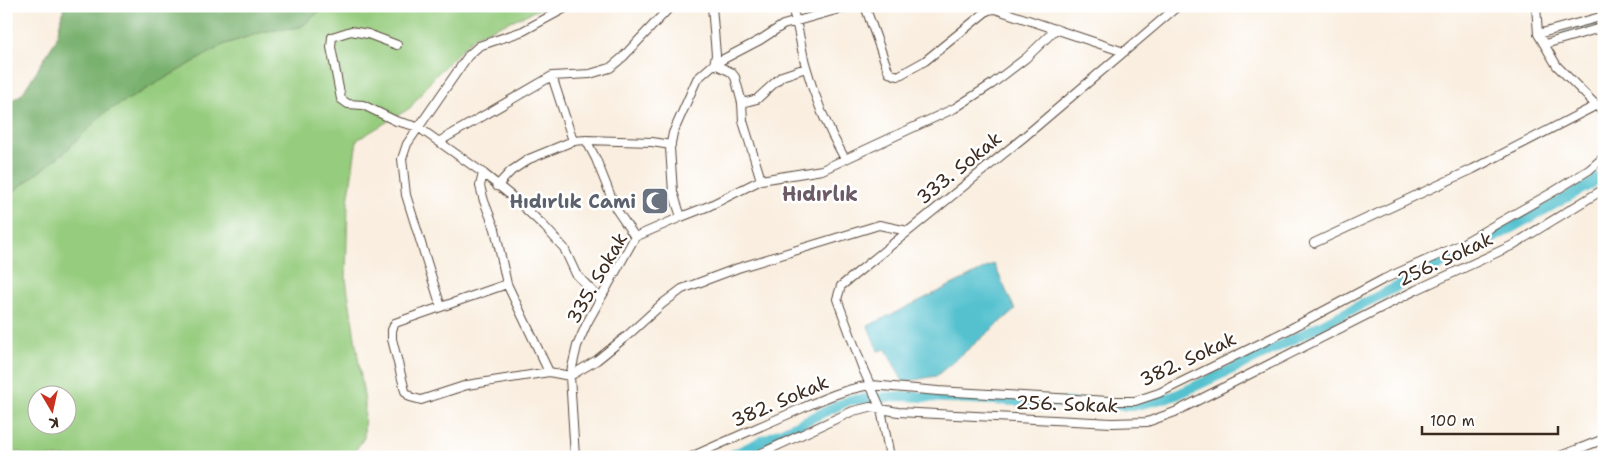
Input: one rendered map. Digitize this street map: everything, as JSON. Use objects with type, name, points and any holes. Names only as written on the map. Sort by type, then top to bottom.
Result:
[{"type":"street","points":[[441,307],[410,210],[402,172],[402,159],[407,144],[468,56],[479,46],[523,31],[569,6]]},
{"type":"street","points":[[440,141],[552,76],[590,74],[610,68],[623,57],[670,6]]},
{"type":"street","points":[[712,6],[716,55],[714,64]]},
{"type":"street","points":[[791,6],[797,20],[806,68],[829,131],[845,160]]},
{"type":"street","points":[[681,217],[673,192],[671,145],[673,133],[697,79],[714,64],[760,40],[783,25],[850,6]]},
{"type":"street","points":[[865,6],[889,72],[898,76],[925,61],[988,10],[995,9],[1124,52]]},
{"type":"street","points":[[1536,6],[1538,34],[1546,44],[1557,66],[1604,113]]},
{"type":"street","name":"333. Sokak","points":[[890,457],[880,407],[863,369],[837,299],[841,286],[1024,137],[1176,7]]},
{"type":"street","points":[[1538,34],[1604,16]]},
{"type":"street","points":[[1546,44],[1604,27]]},
{"type":"street","name":"335. Sokak","points":[[575,457],[570,376],[577,346],[600,299],[635,237],[709,206],[761,180],[822,170],[955,108],[992,84],[1026,58],[1056,29]]},
{"type":"street","points":[[398,45],[368,34],[351,31],[332,37],[331,46],[341,99],[348,104],[363,105],[396,121],[418,127],[482,173],[515,199],[550,233],[564,248],[576,274],[600,299]]},
{"type":"street","points":[[714,64],[731,72],[735,77],[742,103],[744,121],[761,180]]},
{"type":"street","points":[[742,103],[757,99],[782,76],[806,68]]},
{"type":"street","points":[[552,76],[573,141]]},
{"type":"street","points":[[1314,244],[1474,169],[1597,105]]},
{"type":"street","points":[[586,140],[596,159],[616,210],[635,237]]},
{"type":"street","points":[[498,186],[511,172],[529,159],[573,141],[652,142],[671,145]]},
{"type":"street","name":"382. Sokak","points":[[691,457],[842,392],[872,388],[1109,401],[1135,401],[1158,394],[1290,329],[1384,279],[1458,246],[1553,192],[1588,170],[1604,157]]},
{"type":"street","points":[[482,173],[480,186],[495,229],[507,284],[549,372]]},
{"type":"street","name":"256. Sokak","points":[[753,457],[853,411],[870,407],[880,407],[898,412],[1082,423],[1147,422],[1175,412],[1416,290],[1511,246],[1604,189]]},
{"type":"street","points":[[507,284],[395,323],[392,330],[392,339],[405,392],[410,397],[421,400],[467,385],[549,372],[570,376],[597,360],[682,289],[738,268],[878,224],[908,230]]},
{"type":"street","points":[[1558,457],[1604,439]]},
{"type":"green space","points":[[64,6],[326,6],[301,27],[266,31],[225,44],[104,113],[65,152],[6,197],[6,104],[22,94],[56,40]]},
{"type":"green space","points":[[326,6],[541,6],[542,8],[475,36],[434,77],[410,108],[357,140],[348,202],[346,279],[365,403],[364,438],[351,457],[26,457],[21,452],[6,454],[6,197],[65,152],[104,113],[225,44],[266,31],[301,27]]},
{"type":"water","points":[[994,264],[1015,310],[936,376],[903,382],[886,349],[878,351],[868,326]]},
{"type":"waterway","points":[[1562,34],[1604,22]]},
{"type":"waterway","points":[[728,457],[850,400],[902,396],[1133,406],[1174,396],[1252,360],[1495,237],[1591,184],[1604,174]]},
{"type":"place","name":"Hıdırlık Cami","points":[[655,201]]},
{"type":"district","name":"Hıdırlık","points":[[820,194]]}]
